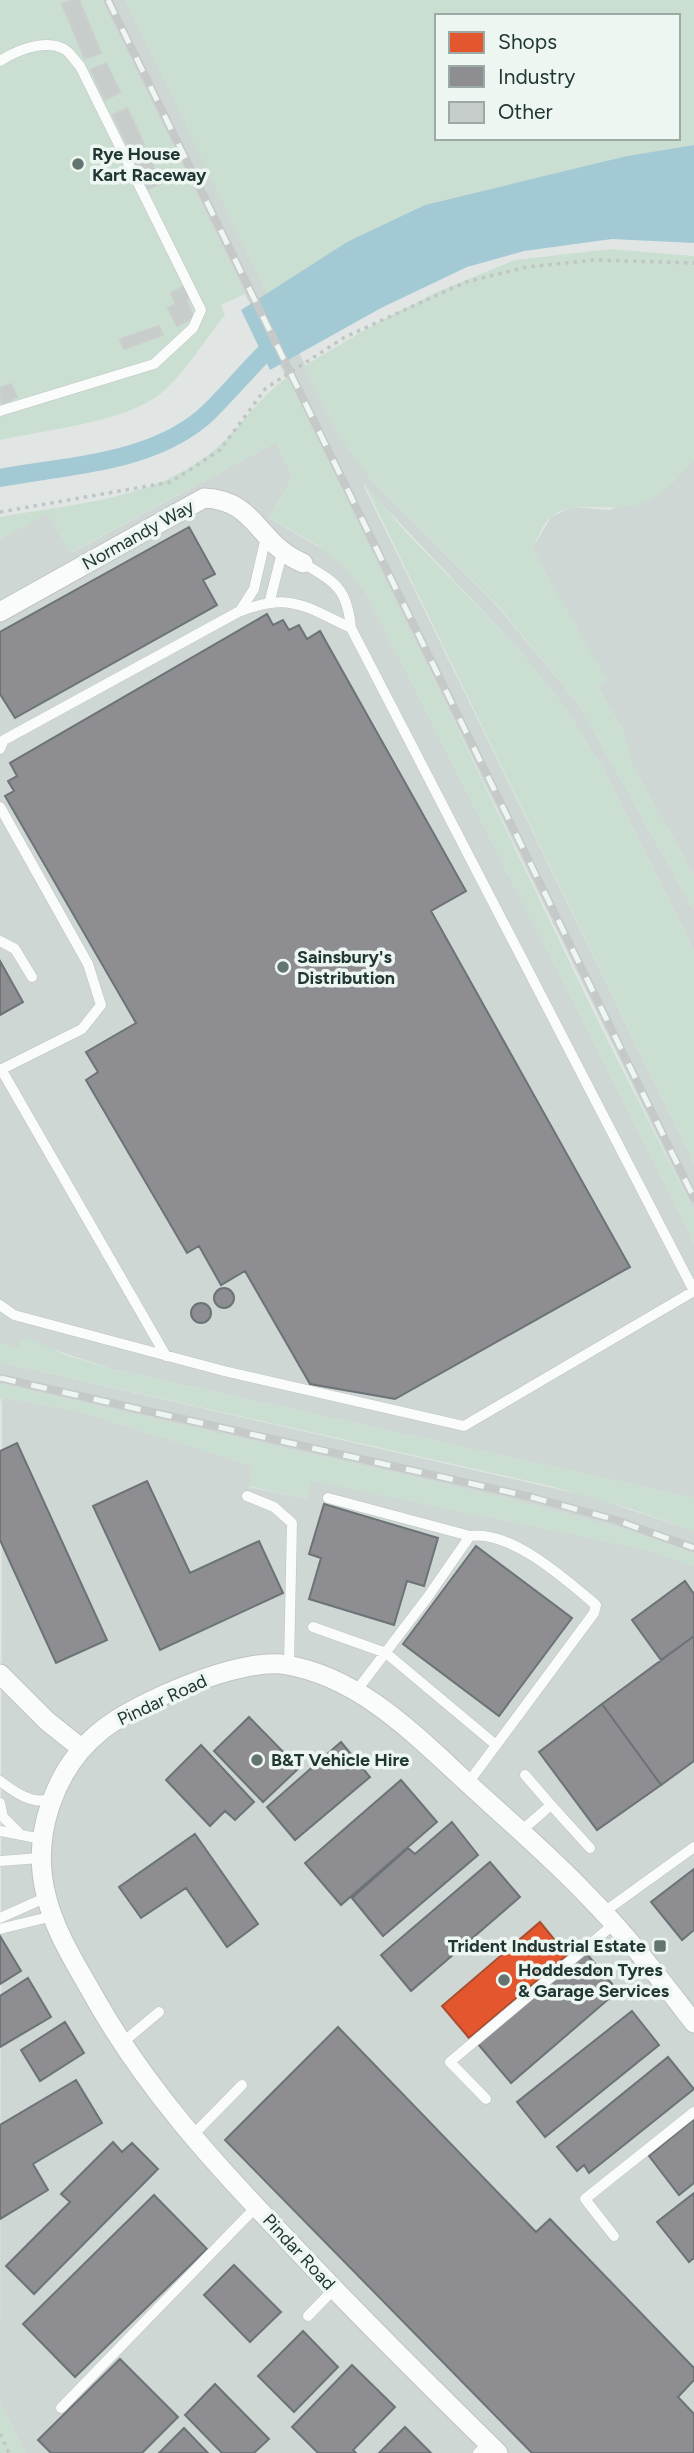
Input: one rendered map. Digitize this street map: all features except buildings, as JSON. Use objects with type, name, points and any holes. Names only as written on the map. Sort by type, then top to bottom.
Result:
[{"type":"street","name":"Normandy Way","points":[[0,611],[204,498],[241,506],[282,553],[303,563]]},
{"type":"street","name":"Pindar Road","points":[[488,2450],[192,2137],[121,2043],[66,1947],[47,1897],[41,1849],[55,1796],[82,1749],[106,1727],[122,1717],[217,1674],[247,1664],[289,1665],[312,1671],[357,1690],[468,1783],[609,1918],[694,2023]]},
{"type":"street","points":[[0,1674],[47,1721],[82,1749]]},
{"type":"lane","points":[[0,61],[24,48],[49,46],[64,49],[79,66],[201,310],[193,328],[154,364],[0,411]]},
{"type":"lane","points":[[240,611],[254,589],[266,537]]},
{"type":"lane","points":[[270,600],[282,553]]},
{"type":"lane","points":[[0,1305],[14,1315],[166,1356],[464,1426],[694,1291],[351,628],[348,603],[337,584],[303,563]]},
{"type":"lane","points":[[0,749],[4,740],[240,611],[270,600],[298,603],[351,628]]},
{"type":"lane","points":[[0,807],[88,964],[102,1005],[82,1028],[0,1070],[166,1356]]},
{"type":"lane","points":[[0,941],[15,949],[32,977]]},
{"type":"lane","points":[[247,1496],[274,1507],[292,1523],[289,1665]]},
{"type":"lane","points":[[328,1497],[470,1536],[485,1534],[547,1564],[596,1605],[594,1613],[468,1783]]},
{"type":"lane","points":[[357,1690],[470,1536]]},
{"type":"lane","points":[[313,1627],[386,1653],[496,1745]]},
{"type":"lane","points":[[525,1775],[590,1848]]},
{"type":"lane","points":[[0,1781],[14,1792],[31,1799],[47,1801],[55,1796]]},
{"type":"lane","points":[[0,1803],[3,1816],[20,1834],[41,1849]]},
{"type":"lane","points":[[521,1832],[551,1805]]},
{"type":"lane","points":[[0,1831],[20,1834]]},
{"type":"lane","points":[[486,2099],[450,2062],[609,1918],[694,1847]]},
{"type":"lane","points":[[0,1861],[41,1849]]},
{"type":"lane","points":[[0,1918],[47,1897]]},
{"type":"lane","points":[[0,1929],[53,1916]]},
{"type":"lane","points":[[121,2043],[159,2012]]},
{"type":"lane","points":[[192,2137],[242,2085]]},
{"type":"lane","points":[[614,2236],[584,2199],[694,2112]]},
{"type":"lane","points":[[61,2408],[256,2207]]},
{"type":"lane","points":[[308,2316],[334,2289]]},
{"type":"path","points":[[0,512],[171,482],[220,450],[266,388],[345,337],[466,282],[527,267],[595,260],[694,263]]},
{"type":"path","points":[[0,2434],[9,2453]]},
{"type":"shaded area","points":[[101,0],[125,0],[312,379],[370,478],[498,607],[578,703],[694,910],[694,950],[604,771],[566,709],[515,645],[363,484],[694,1163],[694,1211]]},
{"type":"shaded area","points":[[276,442],[293,477],[269,518],[334,556],[353,572],[370,600],[694,1242],[694,1498],[112,1369],[46,1347],[17,1349],[0,1343],[0,539],[47,513],[71,553]]},
{"type":"shaded area","points":[[694,460],[694,876],[631,763],[624,732],[597,686],[606,680],[532,549],[551,517],[573,507],[610,510],[673,482]]},
{"type":"shaded area","points":[[0,1362],[592,1497],[694,1531],[694,1554],[631,1531],[501,1497],[0,1384]]},
{"type":"shaded area","points":[[2,1397],[82,1412],[253,1466],[249,1487],[306,1499],[311,1480],[648,1550],[694,1566],[694,2453],[25,2453],[0,2404]]},
{"type":"green space","name":"Rye House Kart Raceway","points":[[0,0],[101,0],[245,294],[221,305],[225,315],[186,366],[169,386],[145,404],[106,418],[0,440]]},
{"type":"green space","points":[[125,0],[694,0],[694,145],[627,156],[547,176],[347,242],[267,294]]},
{"type":"green space","points":[[611,249],[694,256],[694,460],[663,491],[648,501],[629,506],[581,507],[560,512],[545,523],[532,549],[607,680],[597,686],[624,732],[631,763],[694,876],[694,910],[578,703],[499,607],[370,478],[340,438],[304,366],[375,324],[437,292],[515,260]]},
{"type":"green space","points":[[288,377],[599,1023],[694,1211],[694,1242],[370,600],[348,571],[326,551],[269,518],[293,477],[276,442],[70,553],[47,514],[0,539],[0,517],[106,499],[157,484],[181,472],[216,449],[276,386]]},
{"type":"green space","points":[[364,483],[405,531],[515,645],[566,709],[604,771],[694,950],[694,1163]]},
{"type":"green space","points":[[25,1337],[66,1355],[112,1369],[694,1498],[694,1531],[631,1509],[546,1485],[0,1362],[0,1343],[17,1348]]},
{"type":"green space","points":[[0,1384],[501,1497],[631,1531],[694,1554],[694,1566],[648,1550],[311,1481],[306,1499],[249,1486],[253,1466],[82,1412],[2,1397],[0,1403]]},
{"type":"green space","points":[[0,2404],[25,2453],[0,2453]]},
{"type":"water","points":[[694,145],[694,243],[612,239],[524,251],[467,267],[381,308],[270,370],[241,310],[347,242],[425,205],[627,156]]},
{"type":"waterway","points":[[0,478],[111,459],[165,442],[210,411],[280,338]]},
{"type":"railway","points":[[108,0],[694,1198]]},
{"type":"railway","points":[[0,1378],[531,1497],[616,1520],[694,1548]]},
{"type":"place","name":"Rye House Kart Raceway","points":[[78,164]]},
{"type":"place","name":"Sainsbury's Distribution","points":[[283,967]]},
{"type":"place","name":"B&T Vehicle Hire","points":[[257,1760]]},
{"type":"place","name":"Trident Industrial Estate","points":[[660,1946]]},
{"type":"place","name":"Hoddesdon Tyres & Garage Services","points":[[504,1980]]}]
